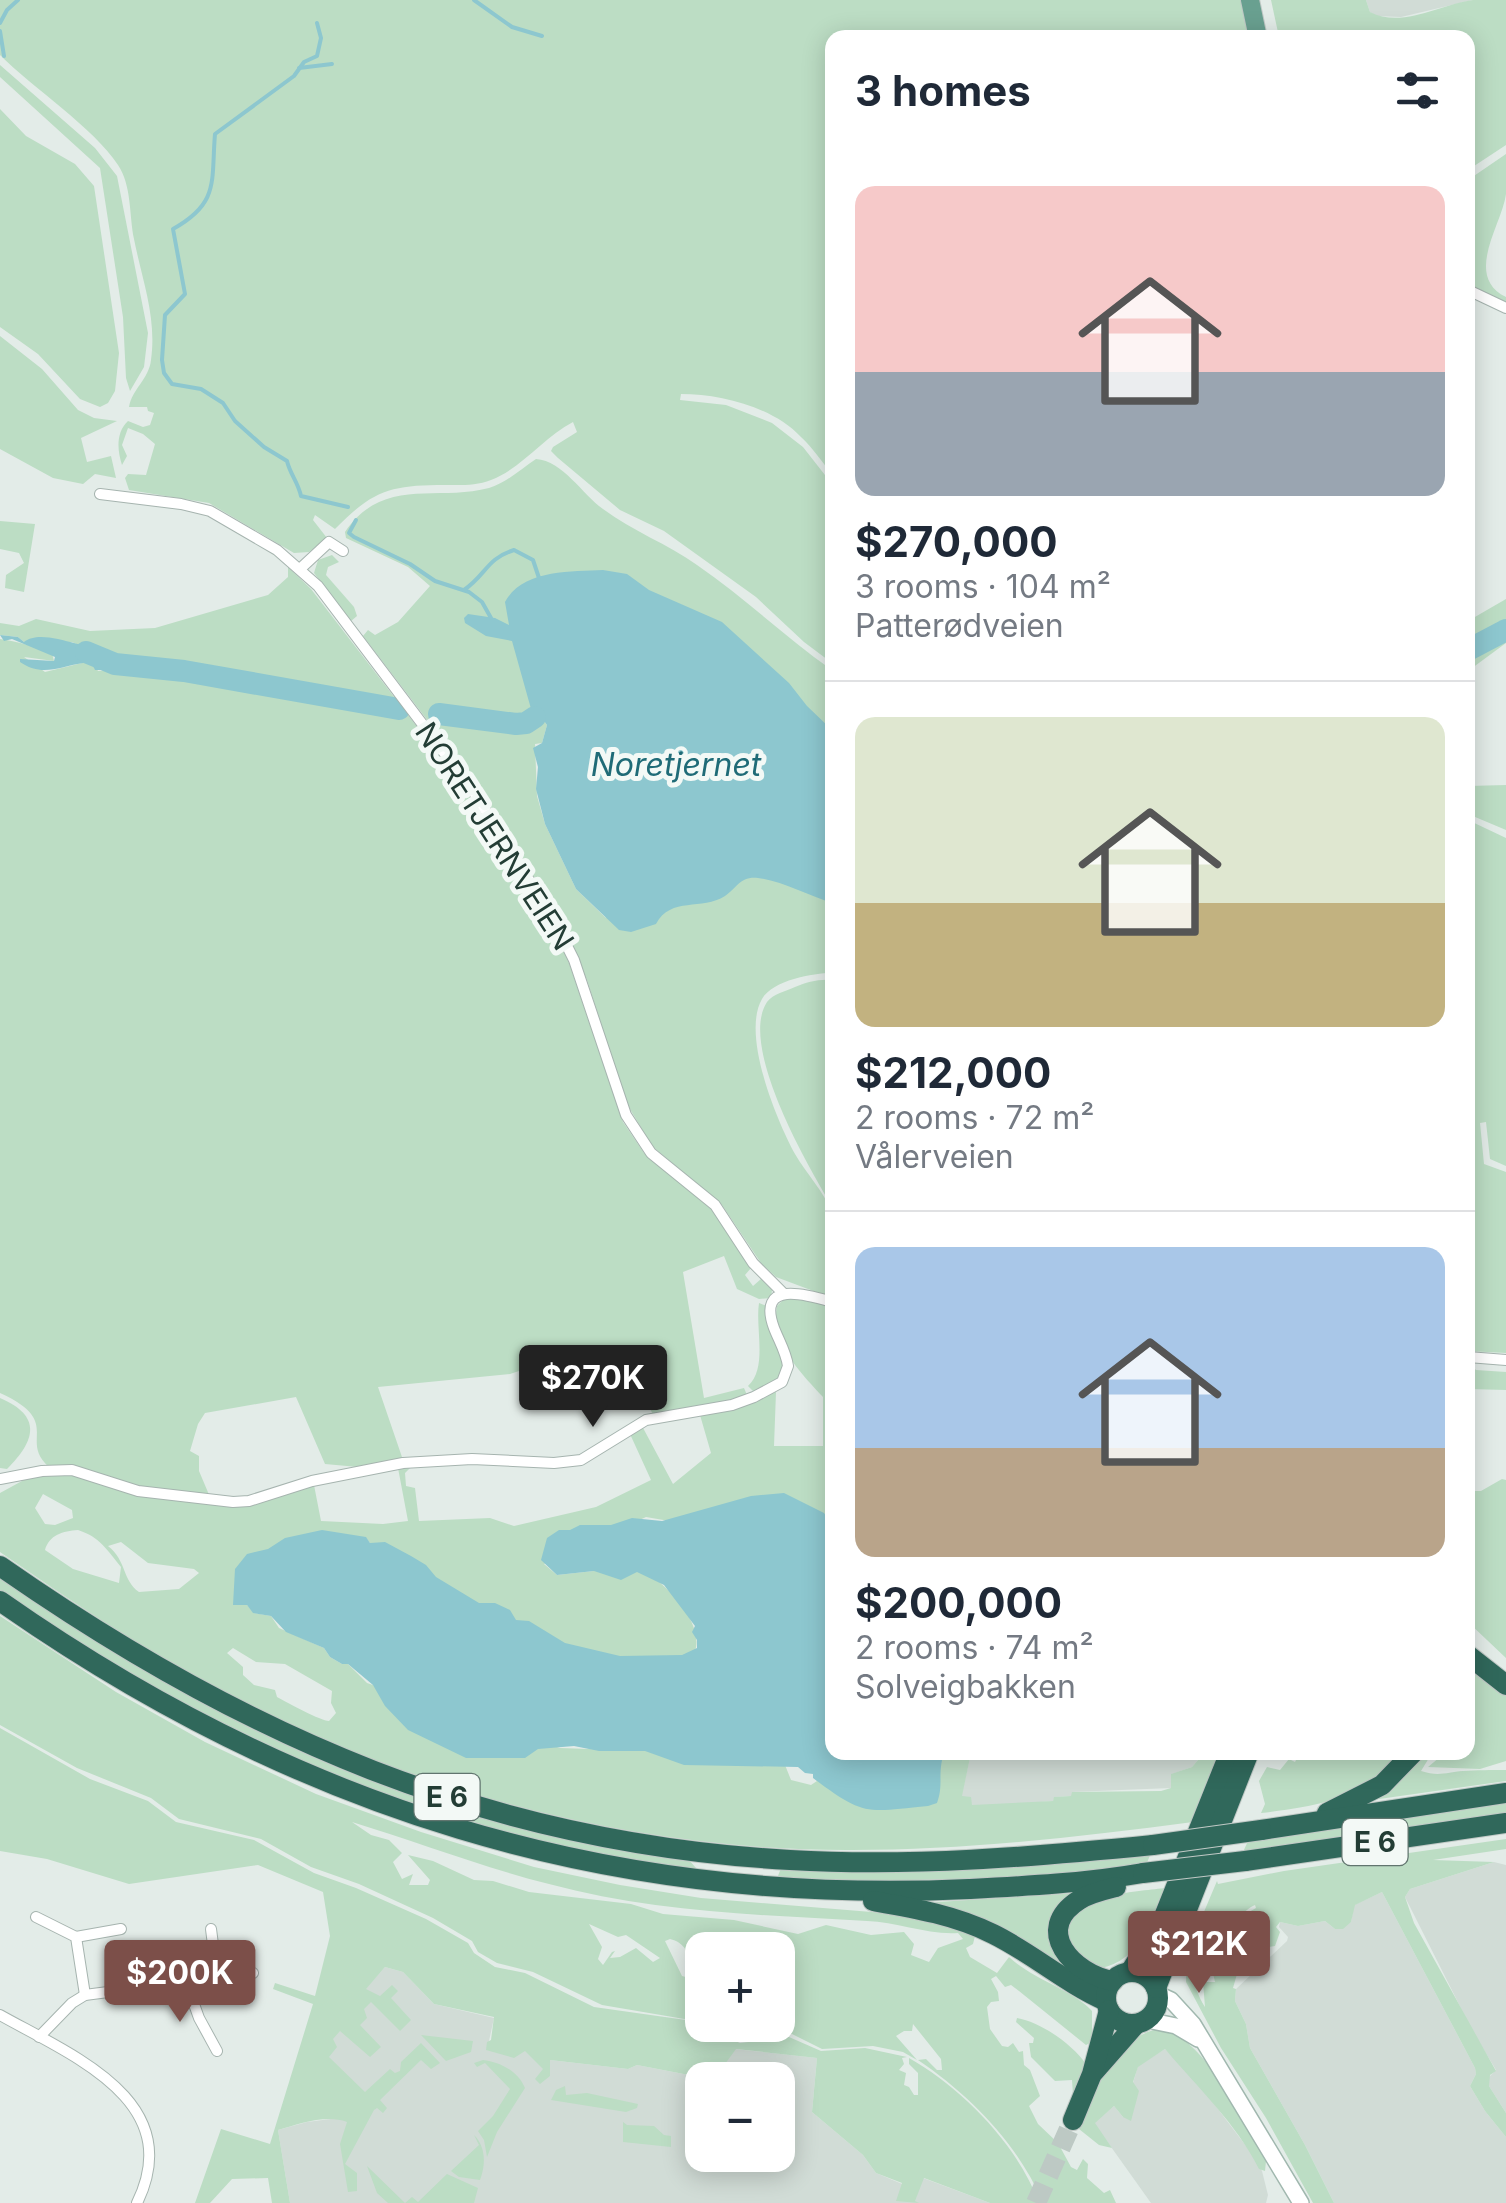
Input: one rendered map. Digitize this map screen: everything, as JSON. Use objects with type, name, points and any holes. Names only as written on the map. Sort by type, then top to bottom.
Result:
[{"type":"highway","name":"E 6","points":[[0,1566],[151,1665],[288,1737],[401,1782],[552,1826],[710,1853],[806,1861],[1004,1859],[1153,1845],[1506,1793]]},
{"type":"highway","name":"E 6","points":[[0,1601],[88,1660],[211,1731],[375,1802],[491,1839],[591,1864],[709,1882],[817,1890],[1002,1887],[1245,1861],[1506,1823]]},
{"type":"highway","points":[[1475,1661],[1506,1685]]},
{"type":"highway","points":[[1072,2120],[1092,2074],[1114,1991],[1163,1919],[1227,1760]]},
{"type":"highway","points":[[1092,2074],[1156,2009],[1157,1991],[1246,1760]]},
{"type":"highway","name":"E 6","points":[[1287,1826],[1367,1795],[1406,1760]]},
{"type":"highway","name":"E 6","points":[[1114,1991],[1072,1963],[1062,1948],[1062,1924],[1079,1900],[1126,1884],[1143,1873]]},
{"type":"highway","name":"E 6","points":[[817,1890],[914,1908],[975,1926],[996,1935],[1065,1981],[1114,1991]]},
{"type":"highway","points":[[1114,1991],[1143,1974],[1157,1991]]},
{"type":"highway","points":[[1114,1991],[1120,2021],[1141,2022]]},
{"type":"main road","points":[[1250,0],[1256,30]]},
{"type":"street","points":[[1475,293],[1506,308]]},
{"type":"street","name":"NORETJERNVEIEN","points":[[100,494],[199,507],[278,550],[301,568],[359,629],[473,791],[554,920],[574,960],[626,1116],[638,1135],[668,1169],[716,1205],[754,1263],[783,1293]]},
{"type":"street","points":[[301,568],[329,542],[343,551]]},
{"type":"street","points":[[0,1479],[72,1470],[138,1491],[234,1502],[312,1481],[403,1464],[472,1459],[554,1463],[581,1460],[646,1420],[732,1404],[777,1386],[788,1366],[771,1312],[783,1293],[794,1291],[825,1300]]},
{"type":"street","points":[[1475,1358],[1506,1360]]},
{"type":"street","points":[[36,1917],[76,1937],[121,1928]]},
{"type":"street","points":[[211,1928],[217,1976]]},
{"type":"street","points":[[76,1937],[85,1995]]},
{"type":"street","points":[[38,2037],[85,1995],[254,1973]]},
{"type":"street","points":[[186,1982],[198,2018],[217,2051]]},
{"type":"street","points":[[1157,1991],[1187,2016],[1301,2203]]},
{"type":"street","points":[[0,2015],[117,2088],[142,2118],[150,2142],[151,2162],[137,2203]]},
{"type":"street","points":[[1141,2022],[1176,2026],[1202,2041]]},
{"type":"shaded area","points":[[1366,0],[1473,0],[1401,17],[1376,16]]},
{"type":"shaded area","points":[[969,1760],[1198,1760],[1192,1767],[1172,1774],[1171,1788],[1072,1792],[1072,1796],[1055,1797],[1053,1801],[990,1806],[972,1805],[961,1797]]},
{"type":"shaded area","points":[[1494,1862],[1506,1865],[1506,2113],[1489,2086],[1488,2078],[1496,2070],[1405,1897],[1410,1889]]},
{"type":"shaded area","points":[[1382,1892],[1475,2068],[1470,2086],[1506,2137],[1506,2203],[1334,2203],[1250,2048],[1246,2024],[1235,2001],[1236,1989],[1287,1941],[1280,1922],[1298,1926],[1325,1921],[1335,1929],[1351,1922],[1354,1905]]},
{"type":"shaded area","points":[[385,1967],[403,1972],[434,2004],[494,2018],[487,2050],[523,2046],[550,2060],[628,2069],[637,2065],[685,2074],[685,2172],[795,2172],[795,2062],[726,2062],[735,2049],[817,2058],[812,2112],[863,2155],[876,2173],[907,2186],[923,2178],[990,2203],[290,2203],[278,2130],[338,2118],[319,2061],[357,1998]]},
{"type":"shaded area","points":[[1165,2049],[1199,2084],[1249,2150],[1262,2171],[1266,2203],[1151,2203],[1094,2123],[1114,2106],[1123,2117],[1138,2066]]},
{"type":"green space","points":[[0,0],[1243,0],[1250,30],[825,30],[825,465],[789,427],[761,410],[713,396],[681,394],[680,400],[726,405],[772,423],[803,447],[825,475],[825,658],[756,597],[664,531],[620,510],[558,458],[551,451],[577,432],[573,422],[491,480],[468,485],[410,486],[384,492],[335,529],[315,515],[313,520],[327,538],[309,552],[294,553],[209,503],[129,490],[125,478],[128,474],[146,475],[155,444],[128,428],[122,445],[127,456],[122,465],[119,442],[124,425],[128,421],[143,427],[150,425],[154,413],[147,407],[129,407],[150,367],[152,344],[126,182],[118,165],[94,137],[0,55]]},
{"type":"green space","points":[[1271,0],[1366,0],[1370,12],[1395,18],[1473,0],[1506,0],[1506,145],[1475,165],[1475,30],[1277,30]]},
{"type":"green space","points":[[0,65],[95,148],[117,176],[148,333],[144,367],[130,391],[100,168],[0,77]]},
{"type":"green space","points":[[0,109],[26,136],[75,164],[94,186],[119,353],[115,391],[108,403],[100,407],[80,399],[38,354],[0,327]]},
{"type":"green space","points":[[1506,154],[1506,194],[1486,263],[1487,276],[1493,288],[1506,297],[1506,304],[1475,290],[1475,175]]},
{"type":"green space","points":[[0,336],[42,369],[78,410],[94,418],[117,421],[81,438],[87,462],[111,456],[116,478],[95,474],[83,484],[53,478],[0,449]]},
{"type":"green space","points":[[536,459],[555,466],[603,509],[697,565],[825,665],[825,973],[794,979],[767,992],[757,1015],[756,1034],[764,1078],[779,1121],[795,1154],[825,1198],[825,1295],[776,1277],[761,1263],[722,1205],[652,1146],[627,1104],[587,980],[557,915],[480,789],[363,636],[368,630],[375,635],[398,622],[430,586],[408,567],[346,538],[345,532],[360,515],[393,497],[469,492],[507,479]],"holes":[[[534,660],[606,918],[576,889],[545,824],[537,796],[535,744],[542,743],[547,725],[541,717]]]},
{"type":"green space","points":[[0,521],[35,524],[24,592],[5,588],[6,575],[24,563],[19,553],[0,549]]},
{"type":"green space","points":[[332,555],[339,562],[328,567],[326,575],[354,607],[357,616],[351,621],[314,573],[318,560]]},
{"type":"green space","points":[[288,567],[311,589],[465,789],[552,927],[569,963],[623,1122],[644,1153],[711,1209],[751,1268],[745,1275],[753,1286],[761,1279],[772,1290],[771,1298],[759,1299],[737,1289],[724,1256],[683,1272],[704,1398],[744,1388],[747,1395],[724,1403],[653,1414],[611,1346],[568,1368],[537,1365],[510,1374],[378,1387],[403,1460],[358,1467],[325,1464],[296,1397],[205,1413],[190,1451],[199,1456],[199,1471],[210,1497],[164,1492],[49,1467],[37,1448],[37,1431],[30,1413],[0,1393],[0,639],[52,653],[54,661],[24,657],[45,672],[82,663],[88,655],[98,671],[109,670],[112,652],[87,649],[72,642],[24,642],[18,637],[0,635],[0,623],[19,626],[36,619],[90,631],[155,628],[268,595],[288,577]]},
{"type":"green space","points":[[1506,599],[1506,643],[1475,666],[1475,617]]},
{"type":"green space","points":[[1506,785],[1506,830],[1475,817],[1475,786]]},
{"type":"green space","points":[[1475,823],[1506,838],[1506,1166],[1490,1159],[1486,1122],[1480,1123],[1484,1164],[1506,1172],[1506,1353],[1475,1351]]},
{"type":"green space","points":[[822,980],[825,1194],[780,1106],[762,1047],[761,1022],[767,1002],[776,995]]},
{"type":"green space","points":[[797,1296],[825,1305],[825,1548],[646,1517],[544,1564],[557,1575],[594,1571],[611,1563],[649,1575],[675,1597],[690,1619],[695,1630],[695,1651],[618,1684],[523,1623],[507,1621],[366,1538],[247,1605],[254,1613],[271,1616],[279,1628],[324,1648],[330,1657],[348,1664],[367,1683],[560,1748],[767,1755],[785,1765],[791,1780],[811,1785],[817,1781],[813,1777],[889,1760],[970,1760],[962,1796],[971,1797],[972,1805],[1053,1801],[1054,1797],[1071,1796],[1072,1792],[1161,1791],[1171,1788],[1171,1774],[1192,1767],[1198,1760],[1218,1760],[1193,1822],[1023,1842],[852,1850],[770,1848],[607,1827],[446,1785],[291,1726],[162,1658],[0,1552],[0,1493],[33,1475],[71,1472],[221,1504],[314,1485],[321,1521],[383,1524],[408,1521],[398,1468],[411,1467],[405,1473],[406,1486],[415,1488],[419,1521],[490,1518],[514,1526],[596,1507],[651,1480],[630,1434],[642,1426],[673,1484],[711,1453],[700,1415],[776,1392],[774,1446],[823,1446],[823,1397],[783,1345],[776,1320],[777,1306],[785,1298]],"holes":[[[43,1494],[72,1510],[73,1518],[55,1525],[45,1524],[35,1508]],[[78,1530],[92,1536],[121,1567],[119,1583],[73,1569],[45,1550],[53,1537]],[[121,1542],[148,1563],[199,1573],[179,1589],[139,1592],[108,1546]],[[233,1648],[256,1662],[285,1664],[332,1691],[331,1703],[336,1713],[325,1720],[277,1697],[275,1690],[254,1685],[243,1675],[243,1667],[227,1653]]]},
{"type":"green space","points":[[759,1303],[767,1306],[784,1368],[778,1379],[754,1392],[748,1386],[758,1369]]},
{"type":"green space","points":[[1475,1369],[1506,1372],[1506,1390],[1475,1389]]},
{"type":"green space","points":[[0,1398],[23,1413],[30,1429],[24,1448],[7,1469],[0,1468]]},
{"type":"green space","points":[[1506,1480],[1506,1658],[1475,1629],[1475,1491]]},
{"type":"green space","points":[[0,1577],[161,1680],[331,1765],[452,1808],[689,1860],[696,1868],[694,1871],[557,1848],[376,1795],[156,1692],[0,1592]]},
{"type":"green space","points":[[0,1616],[116,1692],[205,1742],[316,1794],[421,1832],[534,1867],[620,1885],[701,1898],[908,1915],[976,1932],[973,1944],[966,1948],[970,1957],[997,1973],[1009,1957],[1092,2011],[1092,2042],[1086,2045],[1011,1985],[1005,1987],[996,1976],[991,1979],[999,2001],[987,2007],[990,2029],[1002,2046],[1013,2043],[1019,2052],[1023,2051],[1024,2065],[1030,2070],[1040,2096],[1029,2106],[1038,2124],[1058,2143],[1071,2167],[1077,2170],[1083,2159],[1088,2164],[1087,2178],[1104,2193],[1110,2190],[1116,2203],[1043,2203],[1020,2161],[991,2123],[918,2060],[926,2059],[942,2070],[941,2059],[913,2024],[912,2031],[896,2036],[917,2060],[903,2052],[873,2046],[822,2049],[795,2036],[795,1933],[826,1925],[871,1935],[904,1932],[914,1944],[911,1955],[929,1962],[938,1948],[963,1939],[958,1933],[878,1922],[707,1911],[627,1901],[499,1870],[352,1822],[371,1835],[389,1840],[402,1853],[393,1862],[402,1879],[413,1874],[409,1885],[428,1885],[430,1880],[408,1855],[433,1861],[474,1880],[493,1881],[529,1892],[631,1904],[663,1914],[734,1920],[789,1932],[685,1932],[685,1949],[670,1939],[665,1941],[685,1977],[685,2019],[602,2005],[533,1972],[497,1963],[478,1952],[472,1941],[433,1918],[311,1867],[261,1839],[179,1819],[151,1798],[77,1768],[0,1725]],"holes":[[[589,1924],[618,1937],[626,1935],[660,1958],[653,1962],[636,1948],[610,1958],[615,1951],[612,1952],[603,1965],[598,1959],[602,1947]]]},
{"type":"green space","points":[[1475,1672],[1506,1696],[1506,1761],[1480,1769],[1428,1767],[1436,1760],[1475,1760]]},
{"type":"green space","points":[[0,1728],[90,1779],[148,1801],[176,1822],[254,1840],[314,1873],[426,1919],[468,1943],[474,1953],[495,1967],[525,1973],[594,2007],[685,2020],[685,2042],[795,2040],[821,2051],[865,2048],[907,2057],[902,2058],[904,2064],[899,2070],[906,2073],[904,2085],[918,2095],[918,2073],[909,2064],[909,2058],[949,2085],[1003,2140],[1030,2181],[1039,2203],[990,2203],[924,2178],[915,2201],[919,2203],[896,2201],[902,2183],[876,2173],[863,2155],[812,2112],[817,2058],[736,2049],[726,2062],[685,2062],[685,2074],[637,2065],[628,2069],[550,2060],[550,2076],[540,2084],[535,2079],[543,2069],[525,2051],[514,2058],[486,2050],[494,2017],[434,2004],[403,1972],[385,1967],[366,1989],[380,1996],[392,1985],[398,1991],[391,1998],[411,2020],[400,2031],[371,2002],[364,2009],[367,2018],[360,2025],[381,2047],[370,2057],[340,2031],[333,2039],[337,2047],[329,2057],[365,2092],[390,2069],[400,2071],[401,2062],[421,2043],[440,2063],[431,2069],[421,2060],[380,2100],[387,2108],[383,2113],[374,2110],[345,2164],[357,2173],[357,2191],[348,2192],[340,2144],[347,2122],[321,2119],[278,2130],[290,2203],[272,2203],[268,2178],[232,2179],[210,2203],[195,2203],[221,2129],[270,2144],[313,2004],[273,1989],[275,1983],[315,1996],[330,1936],[323,1892],[258,1865],[129,1884],[47,1859],[0,1851]]},
{"type":"green space","points":[[1288,1760],[1397,1760],[1371,1781],[1339,1797],[1261,1813],[1265,1804],[1259,1781],[1267,1767],[1280,1770]]},
{"type":"green space","points":[[1415,1760],[1428,1760],[1421,1771],[1438,1774],[1506,1770],[1506,1781],[1372,1800]]},
{"type":"green space","points":[[1506,1802],[1506,1814],[1243,1852],[1248,1841]]},
{"type":"green space","points":[[1506,1839],[1506,1849],[1433,1860],[1494,1862],[1410,1889],[1405,1897],[1414,1923],[1496,2071],[1490,2075],[1489,2086],[1506,2113],[1506,2137],[1470,2086],[1475,2068],[1382,1892],[1355,1905],[1351,1922],[1343,1929],[1335,1929],[1325,1921],[1298,1926],[1280,1922],[1275,1946],[1269,1947],[1247,1929],[1234,1925],[1233,1921],[1256,1908],[1255,1905],[1217,1924],[1208,1937],[1216,1930],[1231,1929],[1245,1943],[1256,1942],[1265,1955],[1237,1974],[1235,2001],[1246,2024],[1250,2048],[1334,2203],[1313,2203],[1186,1982],[1187,1952],[1217,1881],[1218,1884]],"holes":[[[1202,1950],[1216,1955],[1215,1982],[1203,1982],[1205,2007],[1196,1988],[1195,1974],[1198,1952]]]},
{"type":"green space","points":[[1151,1853],[1146,1865],[1015,1878],[814,1882],[778,1876],[781,1868]]},
{"type":"green space","points":[[1166,1888],[1143,1937],[1125,1957],[1101,1968],[1071,1951],[1068,1928],[1082,1908],[1110,1896]]},
{"type":"green space","points":[[1078,1893],[1067,1900],[1064,1970],[923,1903]]},
{"type":"green space","points":[[1017,2018],[1056,2035],[1086,2064],[1073,2095],[1072,2080],[1055,2081],[1031,2057],[1029,2043],[1034,2038],[1016,2022]]},
{"type":"green space","points":[[1162,2029],[1194,2048],[1209,2065],[1266,2161],[1265,2171],[1259,2169],[1228,2121],[1165,2049],[1138,2067],[1133,2082],[1139,2091],[1131,2121],[1114,2106],[1095,2123],[1112,2148],[1099,2145],[1079,2129],[1100,2082],[1120,2052],[1146,2033]]},
{"type":"green space","points":[[421,2035],[473,2041],[471,2052],[446,2061]]},
{"type":"green space","points":[[483,2060],[508,2068],[525,2088],[497,2132],[487,2157],[478,2131],[510,2089],[485,2063],[477,2067],[474,2063]]},
{"type":"green space","points":[[565,2086],[566,2095],[587,2093],[638,2104],[637,2108],[626,2112],[551,2100],[556,2090]]},
{"type":"green space","points":[[623,2122],[654,2126],[671,2136],[671,2147],[623,2142]]},
{"type":"green space","points":[[474,2135],[481,2145],[484,2156],[480,2180],[459,2177],[451,2171],[479,2145]]},
{"type":"green space","points":[[367,2166],[405,2203],[388,2203],[377,2193]]},
{"type":"green space","points":[[447,2174],[478,2188],[474,2203],[405,2203],[412,2197],[418,2202]]},
{"type":"water","name":"Noretjernet","points":[[603,570],[627,574],[649,590],[722,622],[789,683],[825,723],[825,900],[776,882],[752,878],[725,896],[670,910],[656,924],[631,932],[619,930],[576,889],[545,824],[536,789],[538,767],[533,748],[542,743],[547,725],[541,717],[533,716],[512,641],[486,636],[465,623],[464,618],[468,614],[495,618],[509,625],[505,602],[513,591],[535,578]]},
{"type":"water","points":[[0,635],[18,637],[24,642],[41,637],[64,640],[108,650],[116,660],[109,670],[95,670],[88,655],[83,663],[36,669],[20,659],[54,661],[55,657],[12,639],[4,641]]},
{"type":"water","points":[[784,1493],[825,1514],[825,1760],[942,1760],[937,1803],[891,1810],[867,1809],[844,1800],[813,1778],[813,1774],[798,1767],[684,1765],[645,1751],[599,1751],[574,1746],[538,1749],[525,1758],[466,1758],[408,1730],[385,1706],[373,1685],[348,1664],[330,1657],[324,1648],[286,1632],[271,1616],[253,1613],[247,1605],[233,1605],[235,1569],[247,1554],[268,1549],[285,1538],[322,1530],[366,1537],[370,1543],[385,1542],[426,1565],[436,1577],[479,1603],[495,1603],[510,1610],[516,1620],[529,1621],[565,1643],[620,1656],[682,1655],[697,1648],[692,1632],[695,1626],[664,1585],[637,1572],[621,1580],[594,1571],[557,1575],[541,1560],[547,1538],[559,1530],[580,1525],[611,1525],[632,1518],[662,1521],[751,1496]]},
{"type":"waterway","points":[[0,23],[18,0]]},
{"type":"waterway","points":[[474,0],[512,27],[542,36]]},
{"type":"waterway","points":[[317,23],[321,38],[317,56],[304,62],[294,76],[215,134],[206,200],[173,229],[185,294],[165,315],[162,360],[164,373],[172,384],[201,389],[223,403],[235,421],[287,461],[301,496],[348,507]]},
{"type":"waterway","points":[[0,31],[4,56]]},
{"type":"waterway","points":[[299,68],[332,64]]},
{"type":"waterway","points":[[356,520],[349,533],[354,537],[410,564],[435,581],[469,592],[482,602],[491,618]]},
{"type":"waterway","points":[[464,590],[492,562],[514,550],[533,560],[539,578]]},
{"type":"waterway","points":[[1475,646],[1506,630]]},
{"type":"waterway","points":[[86,652],[115,664],[184,671],[399,709]]},
{"type":"waterway","points":[[439,714],[516,724],[535,717]]},
{"type":"tunnel","points":[[1036,2203],[1073,2120]]}]
